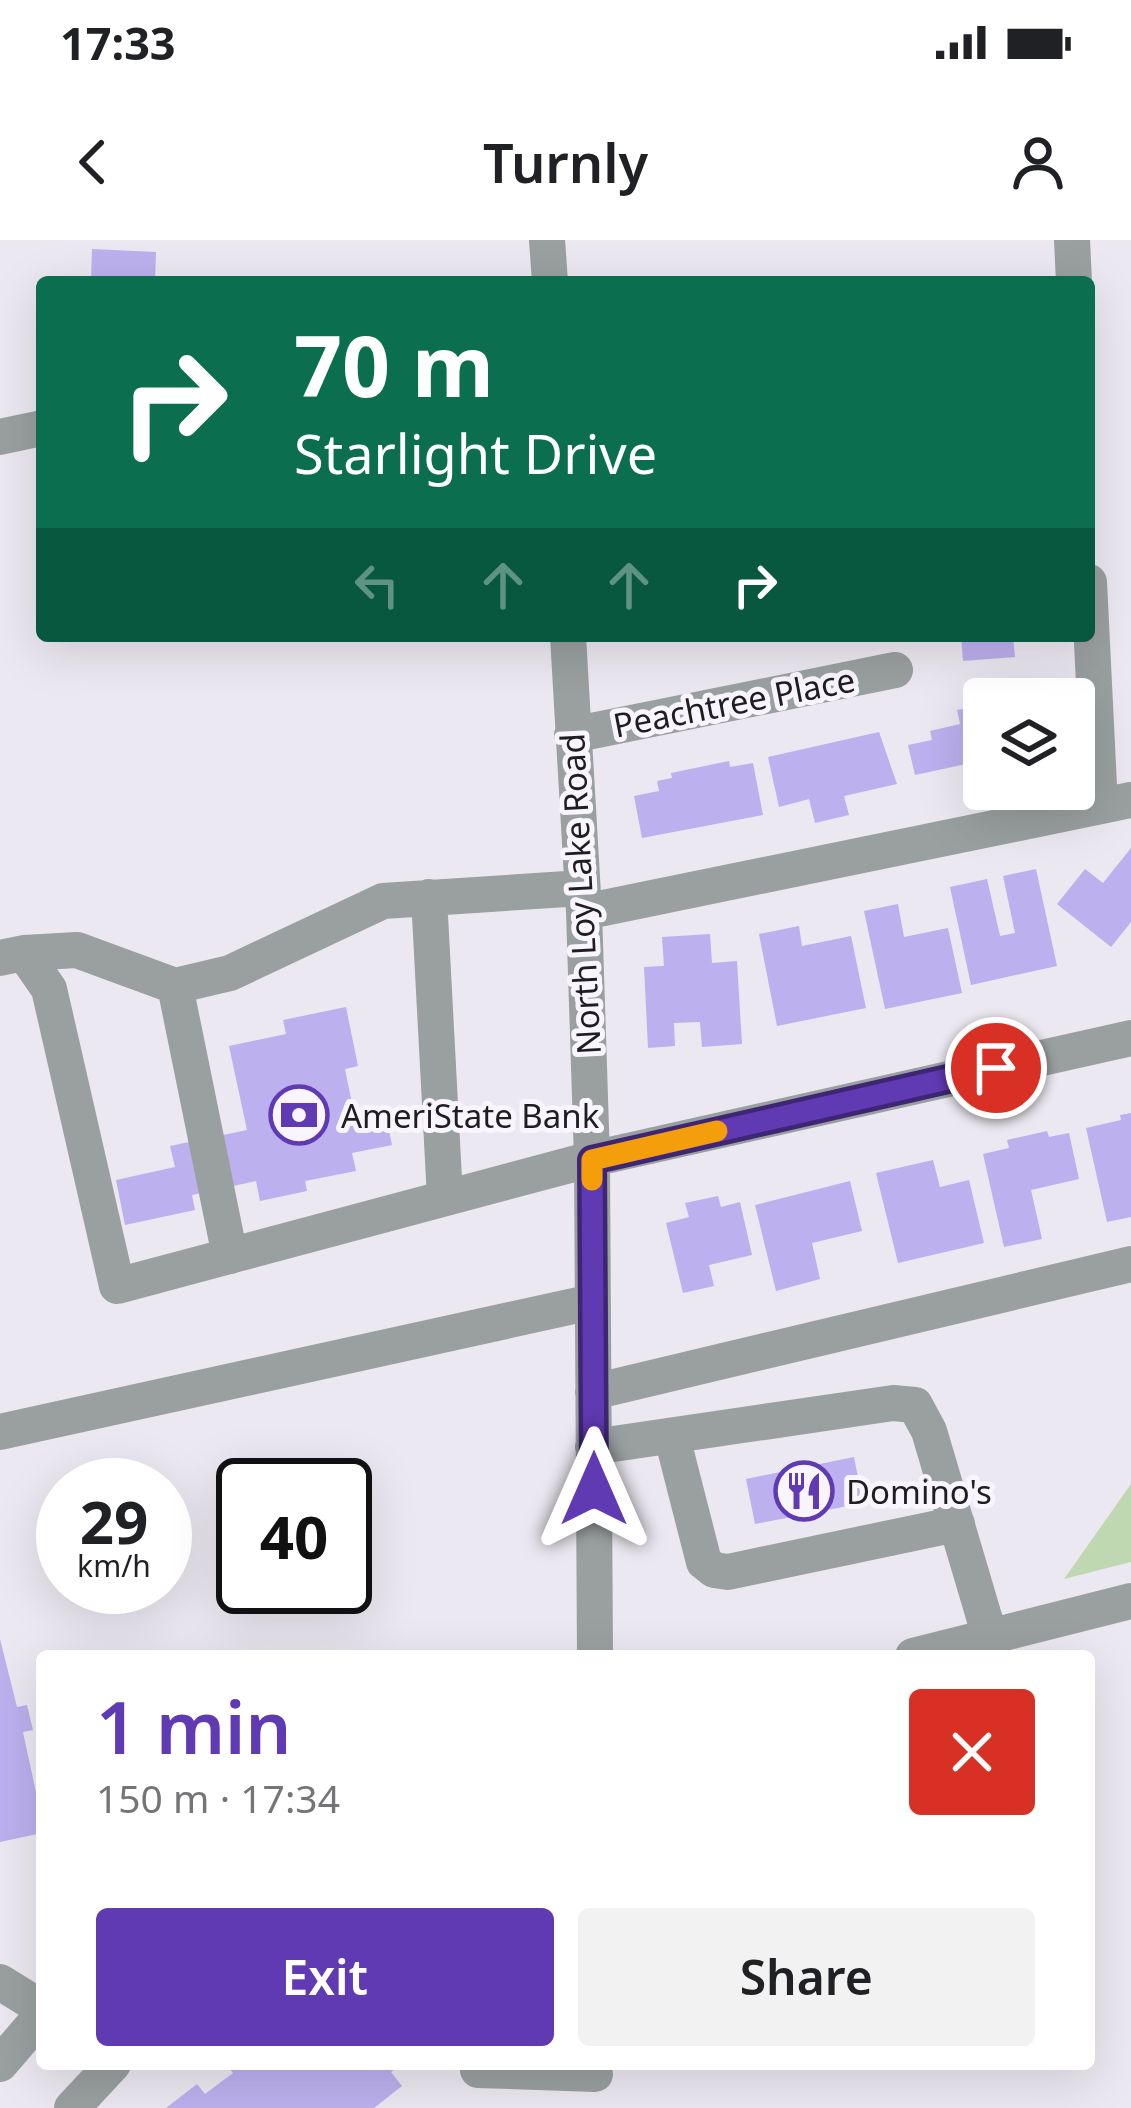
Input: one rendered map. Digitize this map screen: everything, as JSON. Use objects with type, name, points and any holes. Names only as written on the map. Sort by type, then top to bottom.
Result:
[{"type":"street","points":[[547,240],[550,276]]},
{"type":"street","points":[[1072,240],[1074,276]]},
{"type":"street","points":[[0,437],[36,429]]},
{"type":"street","points":[[12,956],[77,950],[175,986],[230,973],[383,901],[429,897],[583,900],[1116,803],[1095,631]]},
{"type":"street","name":"North Loy Lake Road","points":[[568,642],[592,1160],[595,1650]]},
{"type":"street","name":"Peachtree Place","points":[[572,735],[895,670]]},
{"type":"street","points":[[429,897],[445,1198]]},
{"type":"street","points":[[12,956],[49,989],[117,1286],[592,1160],[1131,1037]]},
{"type":"street","points":[[175,986],[230,1256]]},
{"type":"street","points":[[593,1392],[1131,1264]]},
{"type":"street","points":[[0,1432],[592,1302]]},
{"type":"street","points":[[593,1447],[893,1403],[915,1406],[929,1431],[990,1637]]},
{"type":"street","points":[[672,1437],[704,1562],[715,1570],[728,1572],[957,1523]]},
{"type":"street","points":[[937,1650],[1131,1601]]},
{"type":"street","points":[[0,1982],[36,2008]]},
{"type":"street","points":[[4,2051],[36,2018]]},
{"type":"street","points":[[72,2108],[107,2070]]},
{"type":"street","points":[[478,2070],[595,2082]]},
{"type":"green space","points":[[1131,1484],[1131,1562],[1064,1579]]},
{"type":"building","points":[[92,249],[156,252],[155,276],[91,276]]},
{"type":"building","points":[[961,642],[1014,642],[1015,657],[963,661]]},
{"type":"building","points":[[963,709],[963,765],[915,775],[908,745],[932,740],[930,731],[960,724],[957,710]]},
{"type":"building","points":[[879,732],[897,784],[844,796],[849,815],[815,823],[809,799],[779,807],[768,757]]},
{"type":"building","points":[[729,761],[730,767],[753,763],[763,815],[642,838],[634,796],[659,791],[657,781],[672,778],[671,773]]},
{"type":"building","points":[[1131,848],[1131,922],[1111,947],[1057,904],[1085,869],[1103,883]]},
{"type":"building","points":[[1036,869],[1057,966],[971,985],[950,887],[987,879],[1000,936],[1015,933],[1003,876]]},
{"type":"building","points":[[898,904],[904,937],[948,928],[962,993],[885,1009],[864,911]]},
{"type":"building","points":[[799,926],[802,946],[851,936],[866,1008],[777,1026],[759,934]]},
{"type":"building","points":[[710,934],[712,963],[737,961],[742,1044],[702,1047],[700,1022],[674,1023],[675,1046],[648,1048],[644,967],[664,966],[662,937]]},
{"type":"building","name":"AmeriState Bank","points":[[346,1007],[358,1066],[345,1069],[355,1118],[385,1112],[392,1145],[352,1153],[356,1171],[305,1181],[307,1191],[260,1201],[256,1181],[192,1195],[195,1210],[125,1225],[116,1180],[175,1167],[170,1146],[247,1130],[229,1046],[286,1034],[283,1020]]},
{"type":"building","points":[[1131,1113],[1131,1217],[1107,1222],[1086,1128]]},
{"type":"building","points":[[1047,1131],[1049,1137],[1069,1133],[1079,1179],[1031,1190],[1042,1239],[1004,1247],[983,1154],[1009,1148],[1007,1140]]},
{"type":"building","points":[[933,1160],[940,1187],[969,1180],[984,1243],[898,1263],[876,1173]]},
{"type":"building","points":[[850,1181],[862,1231],[812,1243],[820,1279],[776,1291],[755,1205]]},
{"type":"building","points":[[718,1196],[721,1207],[740,1202],[752,1255],[709,1265],[714,1286],[683,1293],[666,1223],[689,1217],[685,1203]]},
{"type":"building","name":"Domino's","points":[[854,1457],[863,1503],[755,1524],[746,1479]]},
{"type":"building","points":[[0,1639],[17,1707],[27,1705],[33,1730],[23,1732],[36,1792],[36,1834],[0,1842]]},
{"type":"building","points":[[231,2070],[394,2070],[402,2086],[374,2108],[166,2108],[197,2084],[205,2094],[233,2073]]},
{"type":"slow traffic","points":[[592,1180],[592,1160],[717,1131]]},
{"type":"place","name":"AmeriState Bank","points":[[299,1115]]},
{"type":"place","name":"Domino's","points":[[804,1491]]},
{"type":"route","points":[[594,1489],[592,1160],[996,1068]]}]
